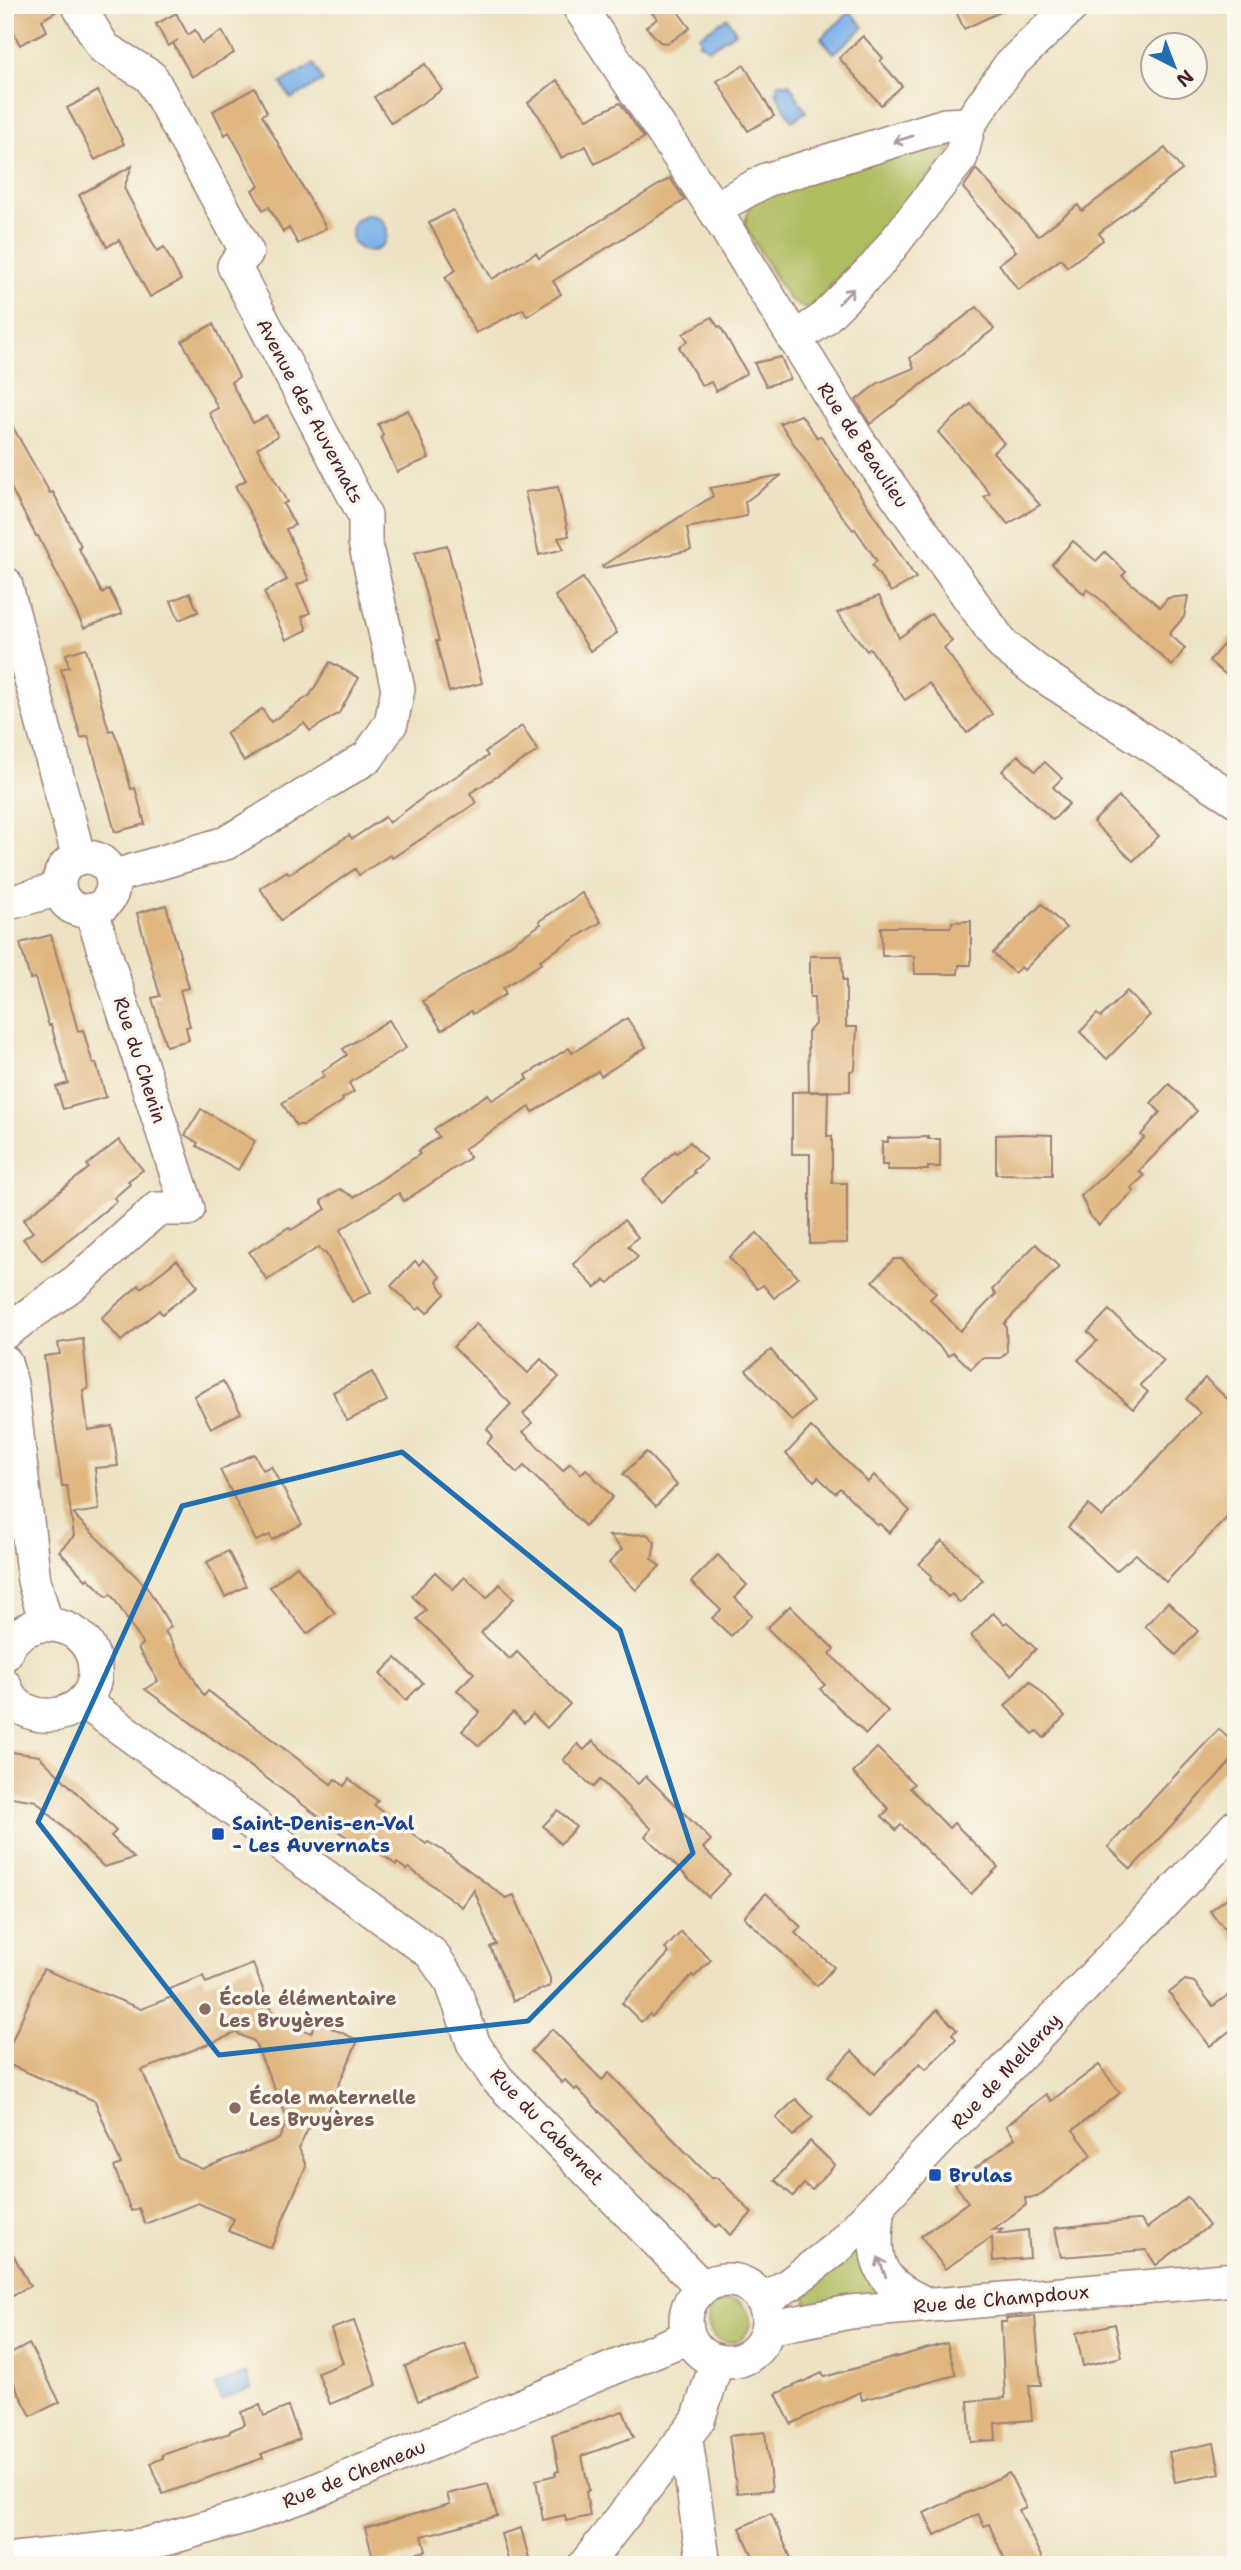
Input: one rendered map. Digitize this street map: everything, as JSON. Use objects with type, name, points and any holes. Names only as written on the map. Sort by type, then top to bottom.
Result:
[{"type":"street","name":"Avenue des Auvernats","points":[[78,5],[104,48],[151,77],[247,252],[234,266],[365,516],[365,542],[398,689],[391,723],[368,757],[226,843],[112,877]]},
{"type":"street","name":"Rue de Beaulieu","points":[[578,5],[714,209],[861,445],[1002,644],[1039,673],[1236,800]]},
{"type":"street","points":[[794,339],[821,320],[876,266],[961,157],[969,124],[1010,65],[1073,5]]},
{"type":"street","points":[[714,209],[766,180],[945,125],[969,124]]},
{"type":"street","points":[[5,583],[79,858]]},
{"type":"street","points":[[79,858],[93,858],[102,862],[112,877],[110,895],[106,902],[91,910],[82,911],[67,904],[59,889],[61,871],[67,864],[79,858]]},
{"type":"street","points":[[5,904],[59,889]]},
{"type":"street","name":"Rue du Chenin","points":[[5,1332],[77,1281],[157,1209],[188,1209],[91,910]]},
{"type":"street","points":[[5,1362],[11,1384],[34,1581],[46,1623]]},
{"type":"street","points":[[5,1654],[18,1635],[31,1627],[46,1623],[68,1628],[86,1643],[93,1657],[95,1672],[92,1687],[83,1701],[58,1716],[28,1712],[16,1704],[5,1686]]},
{"type":"street","name":"Rue du Cabernet","points":[[83,1701],[431,1953],[452,1983],[474,2045],[497,2080],[702,2287]]},
{"type":"street","name":"Rue de Melleray","points":[[765,2314],[790,2284],[839,2246],[879,2205],[1236,1826]]},
{"type":"street","points":[[879,2205],[876,2249],[883,2274],[901,2293],[929,2305]]},
{"type":"street","points":[[729,2279],[743,2282],[754,2289],[765,2314],[763,2341],[744,2359],[730,2362],[717,2361],[696,2349],[685,2326],[689,2304],[702,2287],[729,2279]]},
{"type":"street","name":"Rue de Champdoux","points":[[765,2314],[849,2312],[1236,2279]]},
{"type":"street","name":"Rue de Chemeau","points":[[5,2560],[144,2545],[246,2516],[317,2490],[688,2337]]},
{"type":"street","points":[[585,2565],[698,2420],[717,2361]]},
{"type":"street","points":[[681,2441],[687,2447],[704,2565]]},
{"type":"highlighted area","points":[[402,1452],[620,1630],[693,1853],[528,2021],[219,2055],[38,1822],[182,1506]]},
{"type":"green space","points":[[947,140],[952,148],[870,251],[833,283],[818,304],[806,309],[788,298],[744,225],[751,203],[761,196]]},
{"type":"green space","points":[[865,2240],[894,2298],[807,2313],[806,2290],[835,2270]]},
{"type":"green space","points":[[729,2300],[744,2306],[750,2321],[744,2336],[729,2342],[714,2336],[708,2321],[714,2306]]},
{"type":"water","points":[[850,12],[864,27],[834,53],[821,38]]},
{"type":"water","points":[[727,18],[736,32],[709,49],[699,43],[699,36]]},
{"type":"water","points":[[314,64],[323,81],[291,99],[281,83]]},
{"type":"water","points":[[782,82],[785,85],[789,83],[806,112],[792,121],[775,91],[778,90],[777,85]]},
{"type":"water","points":[[369,215],[382,220],[387,233],[382,246],[369,251],[356,246],[351,233],[356,220]]},
{"type":"water","points":[[246,2373],[252,2388],[221,2401],[215,2385]]},
{"type":"building","points":[[5,5],[59,5],[60,9],[42,20],[47,31],[20,45],[5,17]]},
{"type":"building","points":[[646,5],[673,5],[690,28],[667,43],[660,42],[646,27],[657,19]]},
{"type":"building","points":[[953,5],[1015,5],[964,29]]},
{"type":"building","points":[[176,13],[188,35],[195,30],[202,43],[222,31],[234,53],[192,77],[173,43],[168,46],[156,24]]},
{"type":"building","points":[[863,36],[883,58],[880,61],[902,86],[881,105],[839,58]]},
{"type":"building","points":[[425,64],[442,90],[391,123],[374,97]]},
{"type":"building","points":[[744,65],[774,116],[748,131],[717,81]]},
{"type":"building","points":[[557,80],[587,119],[620,103],[644,138],[595,164],[586,146],[561,158],[539,116],[528,103]]},
{"type":"building","points":[[255,88],[267,112],[262,115],[326,228],[298,244],[289,228],[283,232],[269,207],[263,210],[252,190],[259,186],[229,132],[225,135],[213,111]]},
{"type":"building","points":[[98,91],[124,144],[95,160],[67,108]]},
{"type":"building","points":[[1165,148],[1182,170],[1099,233],[1103,240],[1067,267],[1061,259],[1018,290],[999,264],[1016,251],[963,188],[976,169],[1038,236],[1078,205],[1082,211]]},
{"type":"building","points":[[132,166],[124,188],[157,251],[164,247],[181,280],[150,297],[119,240],[107,247],[79,195]]},
{"type":"building","points":[[670,178],[685,200],[553,281],[561,294],[527,316],[523,309],[476,333],[445,277],[456,270],[429,223],[453,210],[492,279],[536,253],[539,258]]},
{"type":"building","points":[[977,307],[994,329],[870,424],[856,400],[878,383],[914,368],[910,358]]},
{"type":"building","points":[[712,317],[747,373],[716,391],[711,382],[702,386],[679,347],[688,341],[683,334]]},
{"type":"building","points":[[213,324],[239,377],[231,382],[253,423],[267,416],[278,436],[257,448],[287,502],[283,504],[295,525],[286,529],[309,580],[297,585],[310,613],[302,617],[307,630],[286,640],[264,592],[287,580],[235,486],[246,480],[209,413],[218,408],[182,341]]},
{"type":"building","points":[[781,357],[790,379],[766,386],[754,363]]},
{"type":"building","points":[[971,404],[1004,443],[993,452],[1040,505],[1008,524],[984,497],[990,493],[938,432]]},
{"type":"building","points":[[408,410],[429,458],[397,472],[378,424]]},
{"type":"building","points":[[5,413],[50,493],[53,492],[102,593],[109,589],[122,614],[84,628],[5,477]]},
{"type":"building","points":[[801,415],[817,437],[821,436],[916,578],[891,592],[872,565],[877,561],[855,529],[853,530],[840,513],[780,423]]},
{"type":"building","points":[[782,475],[745,502],[747,516],[687,528],[691,550],[603,568],[602,566],[713,496],[710,488]]},
{"type":"building","points":[[558,487],[569,536],[558,538],[564,549],[539,555],[525,492]]},
{"type":"building","points":[[1073,541],[1096,561],[1105,552],[1126,572],[1122,576],[1160,607],[1168,598],[1188,596],[1184,617],[1169,634],[1185,648],[1172,666],[1101,600],[1087,589],[1084,594],[1052,564]]},
{"type":"building","points":[[447,545],[482,683],[449,692],[436,641],[439,641],[414,553]]},
{"type":"building","points":[[583,578],[617,633],[590,651],[555,596]]},
{"type":"building","points":[[190,593],[198,612],[179,620],[171,601]]},
{"type":"building","points":[[879,596],[899,638],[931,614],[952,641],[944,648],[992,714],[967,733],[929,683],[905,700],[870,648],[867,651],[837,613]]},
{"type":"building","points":[[1236,630],[1236,683],[1209,661]]},
{"type":"building","points":[[86,648],[109,731],[113,730],[118,741],[131,789],[135,788],[145,824],[115,832],[92,748],[88,736],[81,738],[61,669],[69,667],[66,654]]},
{"type":"building","points":[[330,662],[359,678],[339,713],[310,731],[304,723],[244,761],[226,733],[262,709],[271,722],[310,695]]},
{"type":"building","points":[[522,726],[538,751],[470,793],[476,803],[392,858],[390,855],[359,875],[355,869],[281,920],[260,888],[287,871],[289,874],[349,835],[352,839],[385,817],[389,823],[425,796],[488,756],[485,752]]},
{"type":"building","points":[[1018,755],[1035,771],[1045,762],[1062,778],[1053,787],[1069,804],[1053,820],[1002,771]]},
{"type":"building","points":[[1119,797],[1159,836],[1133,861],[1093,822]]},
{"type":"building","points":[[582,893],[601,922],[540,960],[542,963],[503,988],[506,994],[473,1014],[471,1011],[442,1030],[423,1001],[541,924],[539,921]]},
{"type":"building","points":[[1042,904],[1066,928],[1024,970],[1021,967],[1014,973],[993,953]]},
{"type":"building","points":[[166,905],[189,988],[180,990],[190,1026],[186,1027],[189,1040],[166,1046],[152,998],[160,996],[137,913]]},
{"type":"building","points":[[971,921],[971,965],[959,965],[958,974],[915,974],[914,956],[882,956],[881,927],[951,927],[952,922]]},
{"type":"building","points":[[51,935],[78,1031],[83,1030],[106,1097],[63,1109],[56,1087],[68,1083],[35,978],[30,979],[20,943]]},
{"type":"building","points":[[810,956],[842,956],[843,980],[846,980],[846,1027],[857,1027],[855,1070],[850,1071],[850,1091],[809,1092],[808,1032],[815,1024],[814,997],[810,997]]},
{"type":"building","points":[[1127,991],[1150,1015],[1107,1059],[1080,1032],[1097,1014],[1101,1017]]},
{"type":"building","points":[[627,1018],[646,1047],[601,1076],[598,1071],[533,1112],[530,1107],[464,1149],[470,1158],[404,1201],[399,1193],[340,1230],[371,1292],[352,1302],[325,1252],[319,1247],[267,1280],[249,1252],[289,1227],[291,1230],[326,1209],[321,1201],[340,1189],[354,1197],[420,1154],[418,1151],[439,1137],[434,1129],[488,1094],[492,1100],[528,1079],[526,1075],[569,1048],[572,1053]]},
{"type":"building","points":[[389,1020],[406,1048],[349,1083],[354,1092],[342,1099],[343,1101],[304,1125],[296,1125],[282,1103],[324,1076],[322,1072],[347,1055],[343,1049]]},
{"type":"building","points":[[1169,1084],[1197,1111],[1139,1171],[1144,1176],[1131,1188],[1134,1191],[1099,1225],[1090,1216],[1081,1196],[1144,1138],[1141,1135],[1160,1112],[1151,1103]]},
{"type":"building","points":[[828,1091],[827,1136],[832,1136],[832,1183],[847,1183],[847,1243],[810,1244],[810,1154],[792,1154],[792,1092]]},
{"type":"building","points":[[201,1109],[255,1141],[238,1170],[197,1146],[198,1143],[185,1135]]},
{"type":"building","points":[[996,1135],[1052,1135],[1052,1175],[996,1174]]},
{"type":"building","points":[[929,1137],[928,1139],[940,1139],[940,1167],[928,1167],[928,1170],[887,1170],[888,1165],[882,1165],[882,1142],[888,1142],[888,1138]]},
{"type":"building","points":[[119,1140],[143,1170],[128,1181],[130,1184],[114,1198],[117,1201],[42,1261],[23,1239],[33,1232],[23,1220],[89,1168],[87,1165]]},
{"type":"building","points":[[690,1142],[706,1160],[661,1202],[643,1180],[675,1151],[677,1153]]},
{"type":"building","points":[[624,1220],[638,1237],[628,1246],[638,1257],[609,1283],[605,1280],[595,1288],[573,1264]]},
{"type":"building","points":[[757,1233],[798,1277],[774,1298],[763,1285],[757,1289],[729,1257]]},
{"type":"building","points":[[1036,1244],[1059,1267],[1004,1324],[1007,1352],[1001,1358],[982,1358],[971,1369],[953,1352],[949,1356],[873,1281],[894,1259],[902,1259],[936,1293],[930,1299],[960,1331],[996,1294],[992,1290]]},
{"type":"building","points":[[177,1260],[198,1286],[162,1314],[159,1310],[121,1341],[101,1318],[139,1285],[141,1288]]},
{"type":"building","points":[[423,1260],[441,1277],[437,1281],[445,1294],[427,1313],[421,1307],[417,1310],[391,1286],[415,1261],[419,1265]]},
{"type":"building","points":[[1109,1310],[1164,1361],[1140,1385],[1148,1392],[1133,1409],[1078,1360],[1097,1341],[1088,1332]]},
{"type":"building","points":[[476,1324],[528,1373],[541,1359],[559,1377],[523,1414],[532,1423],[523,1432],[563,1471],[570,1463],[581,1474],[586,1469],[613,1497],[585,1526],[524,1466],[517,1473],[487,1443],[493,1436],[487,1429],[511,1404],[453,1347]]},
{"type":"building","points":[[83,1339],[88,1389],[83,1390],[88,1430],[112,1426],[118,1466],[95,1468],[99,1510],[73,1514],[147,1587],[171,1627],[165,1631],[204,1696],[208,1691],[331,1784],[335,1779],[344,1786],[349,1779],[378,1801],[374,1805],[426,1844],[428,1842],[442,1850],[506,1898],[514,1895],[550,1978],[550,1986],[513,2001],[490,1947],[496,1944],[474,1890],[462,1907],[409,1868],[407,1870],[397,1863],[396,1865],[363,1840],[359,1846],[145,1689],[158,1681],[138,1648],[143,1644],[111,1594],[107,1597],[88,1578],[86,1580],[59,1551],[74,1536],[67,1486],[62,1486],[44,1356],[60,1354],[58,1343]]},
{"type":"building","points":[[771,1350],[813,1402],[792,1421],[746,1370]]},
{"type":"building","points":[[372,1372],[387,1401],[347,1421],[333,1392]]},
{"type":"building","points":[[1205,1378],[1236,1407],[1236,1508],[1166,1582],[1136,1554],[1116,1571],[1068,1527],[1088,1505],[1102,1517],[1200,1413],[1186,1399]]},
{"type":"building","points":[[223,1381],[241,1413],[211,1428],[194,1396]]},
{"type":"building","points":[[811,1427],[868,1482],[874,1475],[910,1511],[889,1533],[880,1524],[877,1525],[840,1488],[835,1493],[818,1477],[814,1481],[786,1454]]},
{"type":"building","points":[[646,1452],[677,1485],[656,1506],[623,1474]]},
{"type":"building","points":[[254,1454],[263,1470],[271,1466],[302,1524],[272,1540],[270,1535],[256,1541],[220,1470]]},
{"type":"building","points":[[647,1534],[655,1542],[652,1559],[660,1566],[636,1590],[609,1563],[622,1549],[609,1536]]},
{"type":"building","points":[[942,1541],[983,1580],[960,1603],[952,1594],[948,1597],[919,1564]]},
{"type":"building","points":[[228,1551],[246,1586],[225,1597],[207,1562]]},
{"type":"building","points":[[718,1555],[747,1585],[735,1598],[752,1615],[731,1636],[712,1618],[721,1610],[691,1582]]},
{"type":"building","points":[[297,1566],[335,1613],[307,1634],[270,1587]]},
{"type":"building","points":[[435,1572],[453,1589],[465,1577],[487,1598],[500,1584],[514,1598],[481,1633],[510,1659],[517,1652],[570,1704],[547,1728],[533,1714],[524,1723],[513,1712],[479,1746],[462,1731],[480,1712],[457,1690],[474,1673],[417,1619],[426,1610],[412,1596]]},
{"type":"building","points":[[1168,1602],[1198,1631],[1176,1655],[1145,1626]]},
{"type":"building","points":[[790,1606],[834,1649],[830,1654],[888,1711],[866,1734],[820,1689],[825,1685],[767,1628]]},
{"type":"building","points":[[993,1613],[1036,1649],[1011,1675],[971,1636]]},
{"type":"building","points":[[396,1658],[423,1683],[406,1700],[380,1674]]},
{"type":"building","points":[[1030,1681],[1065,1716],[1044,1738],[1037,1731],[1033,1734],[1005,1706]]},
{"type":"building","points":[[1219,1729],[1236,1746],[1236,1756],[1131,1869],[1108,1847]]},
{"type":"building","points":[[593,1741],[638,1784],[646,1776],[711,1840],[703,1848],[730,1874],[708,1897],[645,1836],[652,1829],[600,1780],[593,1787],[563,1760],[578,1744],[584,1750]]},
{"type":"building","points":[[877,1748],[914,1784],[910,1788],[949,1828],[954,1823],[998,1867],[971,1894],[901,1825],[896,1830],[882,1816],[889,1809],[853,1773]]},
{"type":"building","points":[[5,1751],[39,1756],[116,1831],[111,1836],[134,1858],[104,1867],[36,1801],[5,1796]]},
{"type":"building","points":[[558,1810],[576,1827],[560,1844],[543,1826]]},
{"type":"building","points":[[1236,1891],[1236,1943],[1210,1911]]},
{"type":"building","points":[[766,1893],[801,1927],[795,1933],[834,1967],[817,1986],[744,1917]]},
{"type":"building","points":[[681,1932],[711,1960],[694,1977],[692,1975],[652,2017],[650,2014],[641,2022],[622,2003],[669,1953],[665,1949]]},
{"type":"building","points":[[253,1964],[274,2017],[311,2033],[316,2021],[358,2040],[323,2122],[308,2129],[299,2148],[306,2166],[271,2248],[228,2231],[234,2219],[198,2203],[145,2224],[139,2208],[131,2211],[114,2167],[121,2164],[95,2101],[5,2063],[5,2057],[43,1969],[141,2009],[172,1997],[169,1989],[203,1976],[206,1983]],"holes":[[[236,2033],[254,2041],[288,2120],[279,2139],[202,2169],[178,2158],[142,2070]]]},
{"type":"building","points":[[1185,1980],[1194,1982],[1213,2006],[1228,1995],[1236,2005],[1236,2026],[1210,2046],[1169,1993]]},
{"type":"building","points":[[937,2010],[957,2030],[952,2034],[956,2039],[926,2069],[920,2063],[870,2116],[828,2076],[852,2051],[875,2074]]},
{"type":"building","points":[[552,2029],[602,2080],[609,2073],[711,2178],[718,2178],[752,2213],[730,2235],[720,2224],[716,2227],[577,2088],[575,2090],[565,2080],[562,2083],[531,2051]]},
{"type":"building","points":[[1099,2065],[1120,2093],[1073,2130],[1092,2155],[1037,2197],[1025,2198],[1026,2205],[992,2230],[1003,2229],[997,2234],[1028,2230],[1030,2258],[993,2261],[992,2237],[945,2269],[921,2236],[968,2202],[955,2184],[1015,2138],[1006,2126],[1046,2094],[1051,2101]]},
{"type":"building","points":[[796,2099],[813,2117],[793,2136],[776,2118]]},
{"type":"building","points":[[810,2141],[835,2165],[812,2190],[804,2184],[793,2196],[775,2180]]},
{"type":"building","points":[[1188,2197],[1209,2226],[1156,2265],[1146,2250],[1061,2257],[1055,2228],[1141,2220],[1147,2228]]},
{"type":"building","points":[[5,2239],[30,2286],[5,2299]]},
{"type":"building","points":[[1035,2316],[1041,2385],[1029,2385],[1032,2420],[995,2423],[996,2440],[971,2442],[968,2401],[1005,2398],[1001,2322],[1007,2322],[1006,2318]]},
{"type":"building","points":[[354,2321],[377,2385],[330,2404],[318,2373],[343,2363],[331,2329]]},
{"type":"building","points":[[1115,2324],[1122,2357],[1083,2366],[1076,2333]]},
{"type":"building","points":[[465,2343],[477,2377],[418,2401],[405,2366]]},
{"type":"building","points":[[947,2343],[956,2375],[862,2400],[860,2392],[791,2424],[776,2394],[822,2373],[824,2377]]},
{"type":"building","points":[[29,2344],[60,2402],[31,2416],[5,2367],[5,2357]]},
{"type":"building","points":[[260,2405],[264,2416],[288,2407],[300,2439],[261,2454],[263,2458],[163,2494],[151,2463],[163,2458],[162,2455],[230,2433],[245,2424],[241,2412]]},
{"type":"building","points":[[623,2411],[634,2437],[582,2456],[589,2490],[586,2492],[590,2516],[566,2521],[565,2515],[543,2520],[536,2480],[556,2475],[555,2472],[559,2471],[552,2435]]},
{"type":"building","points":[[765,2432],[772,2490],[737,2493],[729,2436]]},
{"type":"building","points":[[1214,2443],[1220,2473],[1175,2482],[1169,2452]]},
{"type":"building","points":[[1009,2473],[1026,2507],[1019,2510],[1045,2565],[1007,2565],[989,2524],[984,2526],[978,2514],[935,2535],[924,2513]]},
{"type":"building","points":[[488,2484],[497,2516],[422,2536],[426,2551],[375,2564],[365,2528],[450,2504],[447,2494]]},
{"type":"building","points":[[771,2513],[794,2565],[757,2565],[740,2528]]},
{"type":"building","points":[[521,2528],[529,2559],[509,2563],[501,2534]]},
{"type":"place","name":"Saint-Denis-en-Val - Les Auvernats","points":[[218,1834]]},
{"type":"place","name":"École élémentaire Les Bruyères","points":[[205,2009]]},
{"type":"place","name":"École maternelle Les Bruyères","points":[[235,2108]]},
{"type":"place","name":"Brulas","points":[[935,2175]]}]
